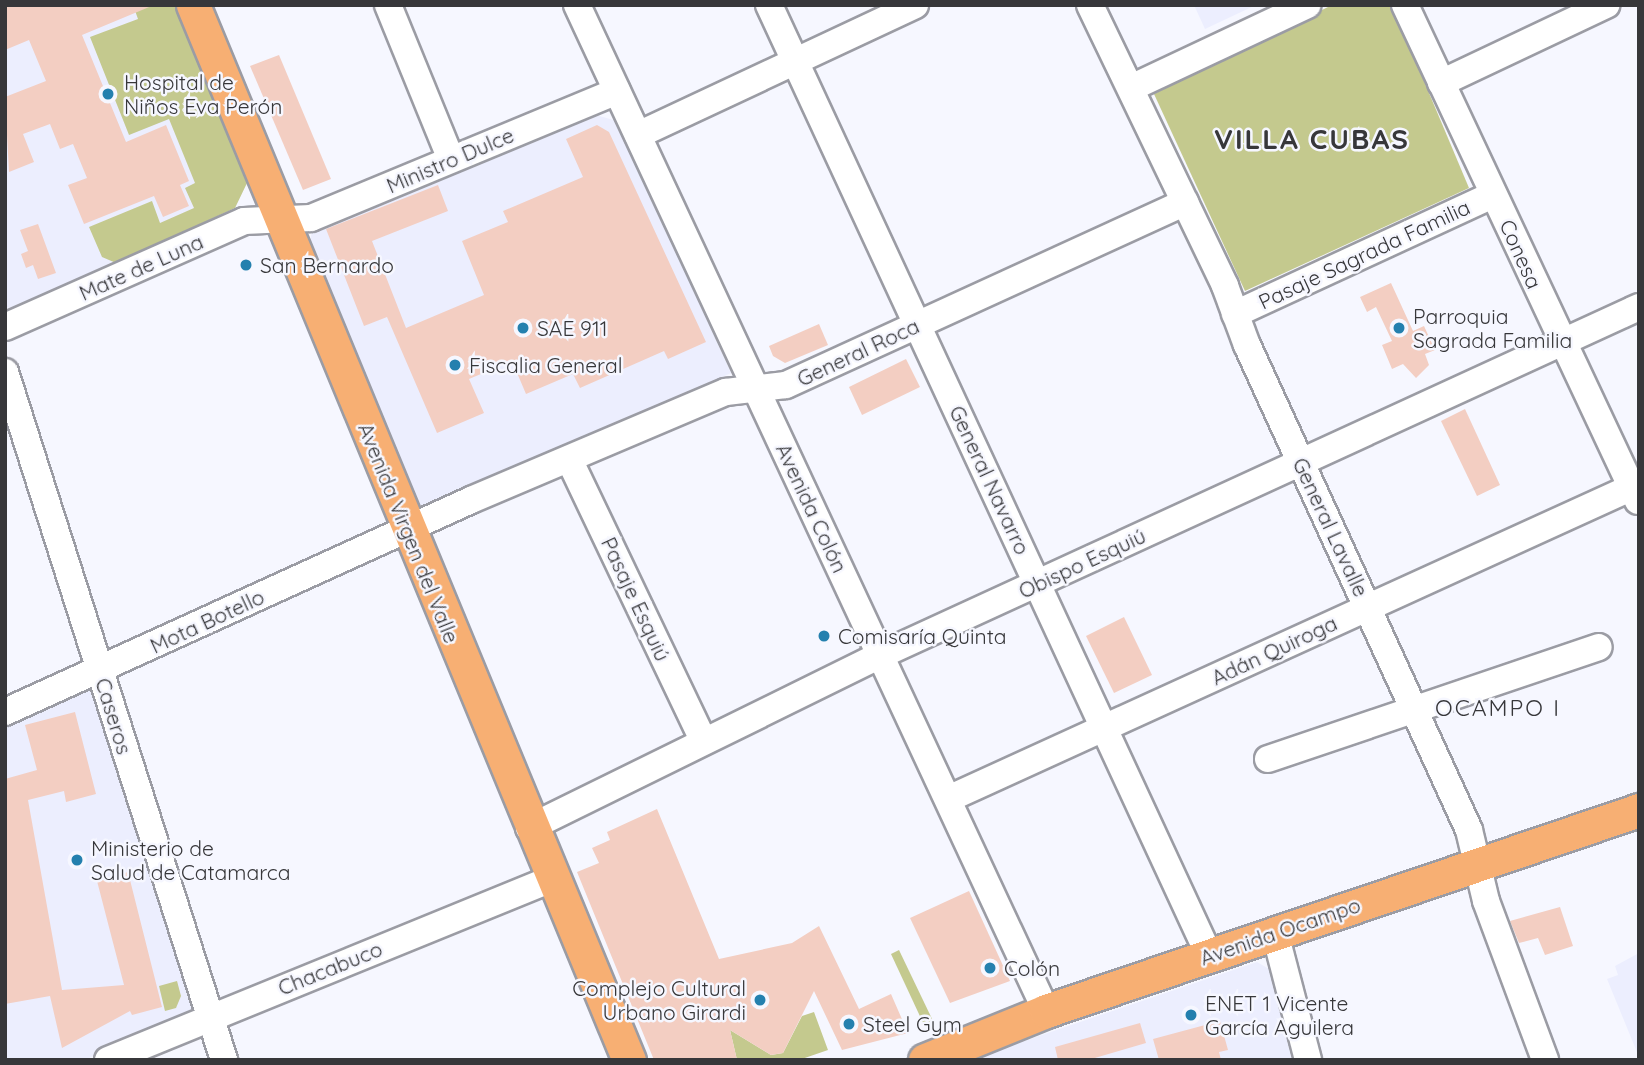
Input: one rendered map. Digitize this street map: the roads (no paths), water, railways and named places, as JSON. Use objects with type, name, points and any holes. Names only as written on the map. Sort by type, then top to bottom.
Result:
[{"type":"main road","name":"Avenida Virgen del Valle","points":[[193,5],[529,828],[554,878],[629,1060]]},
{"type":"main road","name":"Avenida Ocampo","points":[[930,1059],[1046,1011],[1639,810]]},
{"type":"street","points":[[388,5],[451,159]]},
{"type":"street","name":"Avenida Colón","points":[[577,5],[1046,1011]]},
{"type":"street","name":"General Navarro","points":[[769,5],[1107,727],[1209,955]]},
{"type":"street","points":[[638,135],[915,5]]},
{"type":"street","name":"General Lavalle","points":[[1090,5],[1185,202],[1469,830],[1495,928],[1545,1060]]},
{"type":"street","points":[[1131,88],[1307,5]]},
{"type":"street","name":"Conesa","points":[[1405,5],[1561,343],[1636,491]]},
{"type":"street","points":[[1441,83],[1606,5]]},
{"type":"street","name":"Ministro Dulce","points":[[281,219],[311,218],[617,90]]},
{"type":"street","name":"Pasaje Sagrada Familia","points":[[1235,314],[1493,195]]},
{"type":"street","name":"General Roca","points":[[408,529],[726,391],[786,385],[1185,202]]},
{"type":"street","name":"Mate de Luna","points":[[5,327],[244,221],[281,219]]},
{"type":"street","name":"Obispo Esquiú","points":[[529,828],[703,740],[881,655],[1639,307]]},
{"type":"street","name":"Caseros","points":[[5,372],[208,1017],[225,1060]]},
{"type":"street","name":"Pasaje Esquiú","points":[[569,458],[703,740]]},
{"type":"street","name":"Adán Quiroga","points":[[948,799],[1367,606],[1636,491]]},
{"type":"street","name":"Mota Botello","points":[[5,712],[408,529]]},
{"type":"street","points":[[1268,759],[1599,648]]},
{"type":"street","name":"Chacabuco","points":[[108,1060],[554,878]]},
{"type":"street","points":[[1275,933],[1308,1060]]},
{"type":"place","name":"Hospital de Niños Eva Perón","points":[[108,94]]},
{"type":"place","name":"San Bernardo","points":[[246,265]]},
{"type":"place","name":"SAE 911","points":[[523,328]]},
{"type":"place","name":"Parroquia Sagrada Familia","points":[[1399,328]]},
{"type":"place","name":"Fiscalia General","points":[[455,365]]},
{"type":"place","name":"Comisaría Quinta","points":[[824,636]]},
{"type":"place","name":"Ministerio de Salud de Catamarca","points":[[77,860]]},
{"type":"place","name":"Colón","points":[[990,968]]},
{"type":"place","name":"Complejo Cultural Urbano Girardi","points":[[760,1000]]},
{"type":"place","name":"ENET 1 Vicente García Aguilera","points":[[1191,1015]]},
{"type":"place","name":"Steel Gym","points":[[849,1024]]},
{"type":"district","name":"VILLA CUBAS","points":[[1312,139]]},
{"type":"district","name":"OCAMPO I","points":[[1498,708]]}]
